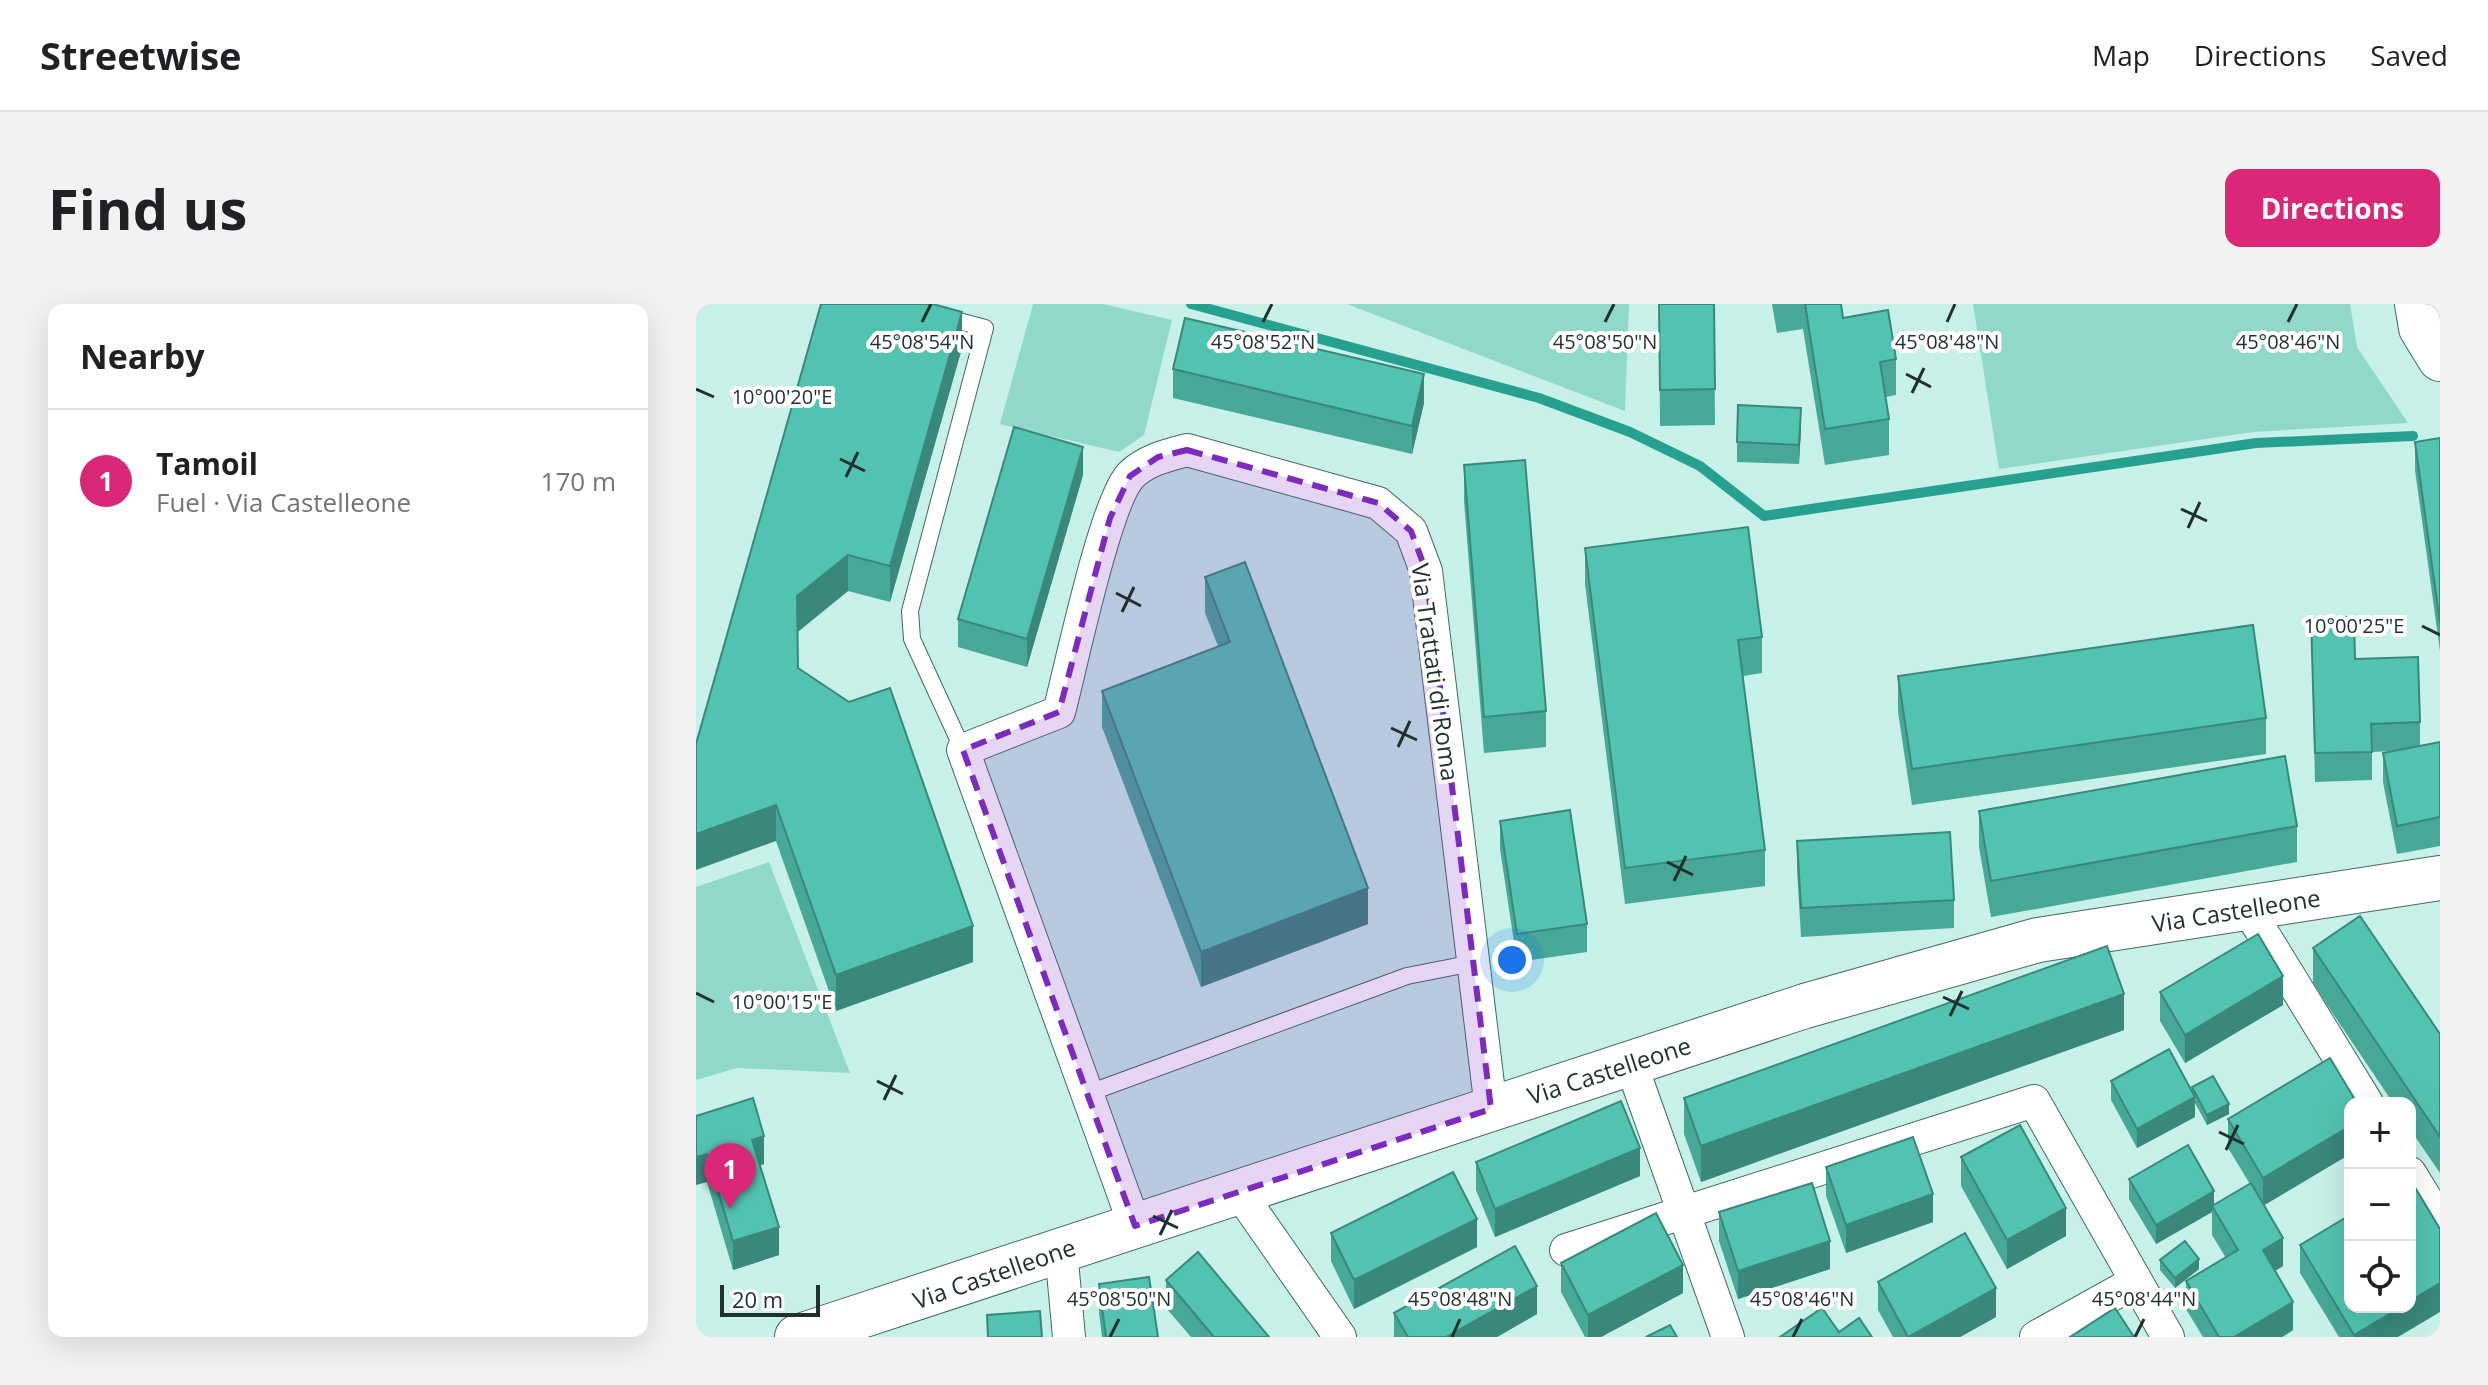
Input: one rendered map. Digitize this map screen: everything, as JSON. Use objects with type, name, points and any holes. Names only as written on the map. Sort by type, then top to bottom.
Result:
[{"type":"main road","points":[[2417,304],[2421,328],[2440,359]]},
{"type":"main road","name":"Via Castelleone","points":[[797,1337],[1805,1006],[2038,940],[2440,878]]},
{"type":"street","name":"Via Trattati di Roma","points":[[963,750],[1059,712],[1110,518],[1130,476],[1158,457],[1187,450],[1378,503],[1411,531],[1426,571],[1491,1109]]},
{"type":"street","points":[[963,750],[1135,1226]]},
{"type":"street","points":[[2248,909],[2363,1097]]},
{"type":"street","points":[[1631,1064],[1728,1337]]},
{"type":"street","points":[[1566,1250],[2034,1101],[2168,1337]]},
{"type":"street","points":[[2416,1183],[2440,1222]]},
{"type":"street","points":[[1239,1192],[1340,1337]]},
{"type":"street","points":[[1061,1250],[1069,1337]]},
{"type":"street","points":[[2036,1337],[2135,1282]]},
{"type":"lane","points":[[931,314],[985,328],[910,611],[912,639],[963,750]]},
{"type":"lane","points":[[1089,1093],[1407,976],[1473,963]]},
{"type":"highlighted area","points":[[1187,450],[1378,503],[1411,531],[1426,571],[1491,1109],[1135,1226],[963,750],[1059,712],[1110,518],[1130,476],[1158,457]]},
{"type":"green space","points":[[1033,304],[1103,304],[1172,320],[1144,435],[1119,452],[1000,424]]},
{"type":"green space","points":[[1347,304],[1629,304],[1625,411]]},
{"type":"green space","points":[[1973,304],[2350,304],[2357,347],[2408,423],[2253,432],[1999,469]]},
{"type":"green space","points":[[769,862],[850,1073],[737,1068],[696,1080],[696,887]]},
{"type":"building","points":[[821,304],[933,304],[962,312],[890,566],[848,555],[797,596],[798,668],[849,702],[890,688],[973,926],[836,975],[776,805],[696,834],[696,744]]},
{"type":"building","points":[[1659,304],[1714,304],[1715,389],[1660,390]]},
{"type":"building","points":[[1805,304],[1841,304],[1843,318],[1888,310],[1896,359],[1880,362],[1889,419],[1825,429]]},
{"type":"building","points":[[1185,318],[1424,374],[1412,426],[1173,369]]},
{"type":"building","points":[[1738,405],[1801,408],[1799,445],[1737,442]]},
{"type":"building","points":[[1014,427],[1083,447],[1027,639],[958,619]]},
{"type":"building","points":[[2440,438],[2440,623],[2415,442]]},
{"type":"building","points":[[1525,460],[1546,711],[1484,717],[1464,465]]},
{"type":"building","points":[[1748,527],[1762,637],[1738,640],[1765,850],[1625,868],[1585,548]]},
{"type":"building","points":[[1245,562],[1368,888],[1201,952],[1102,691],[1230,642],[1205,577]]},
{"type":"building","points":[[2354,617],[2355,659],[2418,657],[2420,722],[2371,724],[2372,752],[2315,753],[2311,618]]},
{"type":"building","points":[[2253,625],[2266,718],[1912,769],[1898,676]]},
{"type":"building","points":[[2440,742],[2440,817],[2397,826],[2383,753]]},
{"type":"building","points":[[2285,756],[2297,826],[1991,881],[1979,811]]},
{"type":"building","points":[[1570,810],[1587,924],[1517,934],[1500,821]]},
{"type":"building","points":[[1950,832],[1954,900],[1801,908],[1797,841]]},
{"type":"building","points":[[2360,916],[2440,1034],[2440,1137],[2416,1097],[2313,948]]},
{"type":"building","points":[[2258,934],[2283,976],[2185,1035],[2160,992]]},
{"type":"building","points":[[2107,946],[2124,994],[1701,1146],[1684,1098]]},
{"type":"building","points":[[2169,1049],[2195,1097],[2137,1129],[2111,1081]]},
{"type":"building","points":[[2330,1058],[2353,1097],[2344,1097],[2344,1130],[2263,1178],[2228,1119]]},
{"type":"building","points":[[2213,1076],[2229,1104],[2207,1115],[2192,1087]]},
{"type":"building","points":[[753,1098],[764,1136],[752,1140],[779,1227],[733,1241],[707,1154],[696,1157],[696,1116]]},
{"type":"building","points":[[1621,1101],[1640,1148],[1495,1209],[1476,1162]]},
{"type":"building","points":[[2020,1125],[2066,1208],[2007,1240],[1961,1157]]},
{"type":"building","points":[[1913,1137],[1933,1194],[1846,1225],[1826,1167]]},
{"type":"building","points":[[2188,1145],[2214,1191],[2156,1225],[2129,1179]]},
{"type":"building","points":[[1453,1172],[1477,1219],[1354,1280],[1331,1233]]},
{"type":"building","points":[[1812,1183],[1830,1241],[1738,1271],[1719,1212]]},
{"type":"building","points":[[2251,1183],[2283,1238],[2263,1250],[2293,1302],[2234,1337],[2219,1337],[2186,1281],[2238,1250],[2212,1206]]},
{"type":"building","points":[[2416,1189],[2440,1229],[2440,1283],[2416,1297]]},
{"type":"building","points":[[1656,1213],[1683,1265],[1588,1315],[1561,1263]]},
{"type":"building","points":[[2344,1219],[2344,1313],[2391,1313],[2354,1335],[2300,1245]]},
{"type":"building","points":[[1965,1233],[1996,1288],[1908,1337],[1878,1282]]},
{"type":"building","points":[[2185,1241],[2199,1259],[2175,1278],[2160,1260]]},
{"type":"building","points":[[1515,1246],[1537,1286],[1446,1337],[1408,1337],[1394,1313]]},
{"type":"building","points":[[1198,1252],[1269,1337],[1214,1337],[1166,1280]]},
{"type":"building","points":[[1149,1277],[1158,1337],[1106,1337],[1099,1284]]},
{"type":"building","points":[[1822,1308],[1839,1332],[1859,1318],[1872,1337],[1780,1337]]},
{"type":"building","points":[[2115,1308],[2134,1337],[2070,1337]]},
{"type":"building","points":[[1040,1311],[1042,1337],[988,1337],[987,1315]]},
{"type":"building","points":[[1670,1325],[1677,1337],[1646,1337]]},
{"type":"waterway","points":[[1191,304],[1539,398],[1630,432],[1700,466],[1764,516],[2256,443],[2413,436]]},
{"type":"place","name":"Tamoil","points":[[730,1209]]}]
